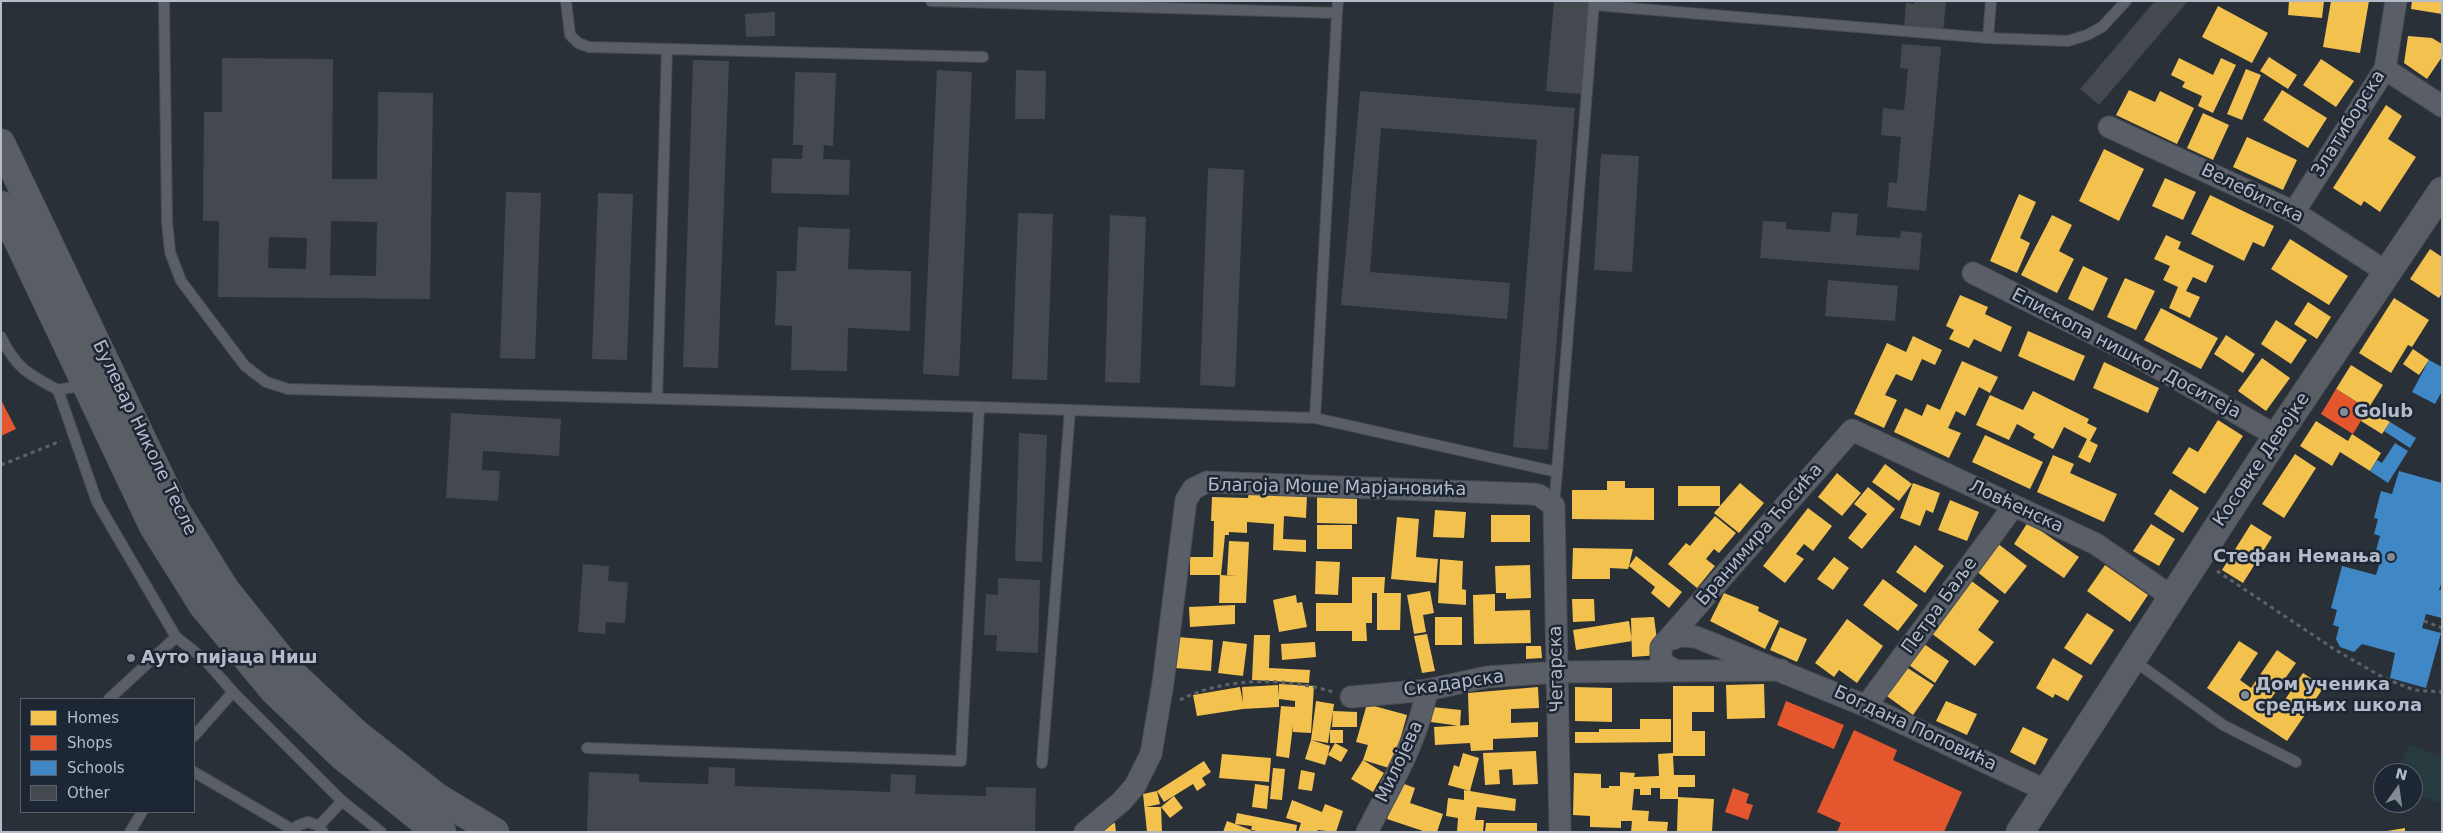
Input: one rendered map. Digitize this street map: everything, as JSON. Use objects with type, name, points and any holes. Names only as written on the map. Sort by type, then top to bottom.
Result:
[{"type":"main road","name":"Булевар Николе Тесле","points":[[1,143],[176,510],[225,588],[294,675],[357,734],[437,797],[494,832]]},
{"type":"main road","name":"Косовке Девојке","points":[[2020,832],[2172,597],[2442,191]]},
{"type":"main road","name":"Булевар Николе Тесле","points":[[1,205],[153,526],[203,606],[287,704],[342,756],[423,820],[442,832]]},
{"type":"street","name":"Златиборска","points":[[2294,212],[2385,69],[2396,1]]},
{"type":"street","points":[[2385,69],[2442,106]]},
{"type":"street","name":"Велебитска","points":[[2109,127],[2294,212],[2388,273]]},
{"type":"street","name":"Епископа нишког Доситеја","points":[[1973,273],[2126,350],[2278,436]]},
{"type":"street","name":"Ловћенска","points":[[1852,430],[2013,507],[2096,544],[2172,597]]},
{"type":"street","name":"Бранимира Ћосића","points":[[1667,641],[1852,430]]},
{"type":"street","name":"Благоја Моше Марјановића","points":[[1160,710],[1186,500],[1189,492],[1201,483],[1532,494],[1539,495],[1554,506]]},
{"type":"street","name":"Чегарска","points":[[1554,506],[1560,832]]},
{"type":"street","name":"Петра Баље","points":[[1866,706],[2013,507]]},
{"type":"street","name":"Богдана Поповића","points":[[1667,641],[1680,636],[1696,637],[1781,670],[1866,706],[2047,791]]},
{"type":"street","points":[[1667,641],[1661,647],[1661,660],[1675,670]]},
{"type":"street","name":"Богдана Поповића","points":[[1558,672],[1781,670]]},
{"type":"street","name":"Скадарска","points":[[1351,697],[1427,690],[1487,677],[1558,672]]},
{"type":"street","name":"Милојева","points":[[1367,832],[1411,749],[1422,718],[1427,690]]},
{"type":"street","points":[[1085,832],[1121,802],[1144,772],[1151,754],[1160,710]]},
{"type":"lane","points":[[164,1],[167,221],[170,252],[181,281],[245,366],[266,382],[288,390],[980,407],[1315,418],[1557,472]]},
{"type":"lane","points":[[566,1],[570,35],[583,45],[667,49],[983,56]]},
{"type":"lane","points":[[931,1],[1337,13]]},
{"type":"lane","points":[[1315,418],[1338,1]]},
{"type":"lane","points":[[1988,38],[1992,1]]},
{"type":"lane","points":[[1554,506],[1594,3],[1988,38],[2068,40],[2087,35],[2102,27],[2126,1]]},
{"type":"lane","points":[[657,399],[667,49]]},
{"type":"lane","points":[[3,343],[14,362],[58,390],[85,384]]},
{"type":"lane","points":[[58,390],[97,502],[176,637],[204,660],[233,692],[342,801],[381,832]]},
{"type":"lane","points":[[587,748],[961,762],[980,407]]},
{"type":"lane","points":[[1042,763],[1070,410]]},
{"type":"lane","points":[[110,698],[176,637]]},
{"type":"lane","points":[[2133,659],[2224,725],[2296,762]]},
{"type":"lane","points":[[195,735],[233,692]]},
{"type":"lane","points":[[195,773],[292,831],[302,822],[314,823],[321,829],[342,801]]},
{"type":"lane","points":[[130,832],[141,813]]},
{"type":"path","points":[[1,465],[73,436]]},
{"type":"path","points":[[2212,568],[2327,644],[2384,678],[2414,690],[2442,692]]},
{"type":"path","points":[[2424,621],[2442,628]]},
{"type":"path","points":[[1160,710],[1194,692],[1230,684],[1274,682],[1312,685],[1351,697]]},
{"type":"green space","points":[[2409,744],[2442,757],[2442,804],[2423,797],[2423,763],[2402,763]]},
{"type":"building: Homes","points":[[2289,1],[2324,1],[2322,18],[2288,15]]},
{"type":"building: Homes","points":[[2331,1],[2369,1],[2360,53],[2323,47]]},
{"type":"building: Homes","points":[[2412,1],[2442,1],[2442,14],[2411,9]]},
{"type":"building: Homes","points":[[2218,6],[2268,33],[2252,63],[2202,37]]},
{"type":"building: Homes","points":[[2408,36],[2432,38],[2442,44],[2442,57],[2427,79],[2404,63]]},
{"type":"building: Homes","points":[[2269,57],[2297,75],[2288,89],[2260,71]]},
{"type":"building: Homes","points":[[2179,58],[2213,75],[2221,58],[2236,65],[2213,113],[2198,106],[2202,96],[2182,87],[2185,82],[2171,75]]},
{"type":"building: Homes","points":[[2321,59],[2354,81],[2336,107],[2303,85]]},
{"type":"building: Homes","points":[[2246,69],[2261,75],[2242,120],[2227,114]]},
{"type":"building: Homes","points":[[2129,90],[2155,102],[2160,91],[2194,108],[2177,144],[2116,115]]},
{"type":"building: Homes","points":[[2282,90],[2327,118],[2308,148],[2263,120]]},
{"type":"building: Homes","points":[[2386,105],[2402,116],[2388,139],[2416,157],[2380,212],[2364,201],[2361,206],[2333,188]]},
{"type":"building: Homes","points":[[2203,113],[2229,125],[2213,160],[2187,148]]},
{"type":"building: Homes","points":[[2247,137],[2297,160],[2283,190],[2233,167]]},
{"type":"building: Homes","points":[[2104,149],[2144,169],[2119,221],[2079,201]]},
{"type":"building: Homes","points":[[2165,178],[2196,192],[2183,220],[2152,206]]},
{"type":"building: Homes","points":[[2019,194],[2036,202],[2020,238],[2030,243],[2017,273],[1990,261]]},
{"type":"building: Homes","points":[[2210,195],[2274,226],[2264,247],[2253,242],[2244,261],[2191,234]]},
{"type":"building: Homes","points":[[2052,215],[2072,225],[2059,251],[2074,259],[2057,293],[2021,275]]},
{"type":"building: Homes","points":[[2166,235],[2181,242],[2178,249],[2214,266],[2206,283],[2193,277],[2186,291],[2200,297],[2190,318],[2169,308],[2178,287],[2163,280],[2170,266],[2154,259]]},
{"type":"building: Homes","points":[[2290,239],[2348,276],[2329,305],[2271,269]]},
{"type":"building: Homes","points":[[2430,249],[2442,257],[2442,293],[2439,298],[2410,279]]},
{"type":"building: Homes","points":[[2083,266],[2108,278],[2093,311],[2068,299]]},
{"type":"building: Homes","points":[[2125,278],[2155,291],[2136,330],[2107,317]]},
{"type":"building: Homes","points":[[1960,295],[1988,307],[1985,314],[2012,327],[2001,352],[1974,339],[1969,348],[1949,339],[1954,330],[1946,326]]},
{"type":"building: Homes","points":[[2394,298],[2429,320],[2412,347],[2408,345],[2391,373],[2359,353]]},
{"type":"building: Homes","points":[[2308,302],[2331,317],[2317,339],[2294,324]]},
{"type":"building: Homes","points":[[2161,308],[2218,338],[2201,369],[2144,340]]},
{"type":"building: Homes","points":[[2276,320],[2307,340],[2291,364],[2261,344]]},
{"type":"building: Homes","points":[[2028,331],[2085,356],[2074,381],[2018,356]]},
{"type":"building: Homes","points":[[2226,335],[2255,354],[2243,373],[2214,354]]},
{"type":"building: Homes","points":[[1913,336],[1942,350],[1935,365],[1922,359],[1912,381],[1896,374],[1885,395],[1897,400],[1884,428],[1854,414],[1887,343],[1906,352]]},
{"type":"building: Homes","points":[[2413,349],[2429,360],[2419,375],[2403,364]]},
{"type":"building: Homes","points":[[2262,358],[2290,378],[2266,411],[2238,391]]},
{"type":"building: Homes","points":[[1962,361],[1998,377],[1990,393],[1979,387],[1965,416],[1956,411],[1948,428],[1961,433],[1949,458],[1894,432],[1905,408],[1922,416],[1927,404],[1940,410]]},
{"type":"building: Homes","points":[[2104,362],[2159,388],[2148,413],[2093,388]]},
{"type":"building: Homes","points":[[2351,365],[2383,385],[2368,409],[2336,389]]},
{"type":"building: Homes","points":[[2033,391],[2089,419],[2087,423],[2097,428],[2090,441],[2098,445],[2090,463],[2078,457],[2087,439],[2064,427],[2053,449],[2033,438],[2035,434],[2017,424],[2009,440],[1976,425],[1990,395],[2023,410]]},
{"type":"building: Homes","points":[[2368,409],[2390,422],[2382,434],[2361,421]]},
{"type":"building: Homes","points":[[2218,420],[2243,436],[2205,494],[2172,473],[2189,447],[2198,452]]},
{"type":"building: Homes","points":[[2316,421],[2348,441],[2352,434],[2381,453],[2370,471],[2340,452],[2332,466],[2300,446]]},
{"type":"building: Homes","points":[[1985,435],[2043,462],[2030,489],[1972,462]]},
{"type":"building: Homes","points":[[2295,454],[2316,468],[2284,518],[2262,504]]},
{"type":"building: Homes","points":[[2053,455],[2074,464],[2070,473],[2117,494],[2104,522],[2037,492]]},
{"type":"building: Homes","points":[[1885,464],[1912,484],[1899,501],[1872,482]]},
{"type":"building: Homes","points":[[1837,473],[1861,493],[1842,516],[1818,497]]},
{"type":"building: Homes","points":[[1607,481],[1625,481],[1625,488],[1654,488],[1654,520],[1572,519],[1572,490],[1607,490]]},
{"type":"building: Homes","points":[[1740,483],[1764,503],[1739,533],[1714,513]]},
{"type":"building: Homes","points":[[1913,483],[1940,493],[1933,513],[1926,510],[1920,526],[1900,518]]},
{"type":"building: Homes","points":[[1678,486],[1720,486],[1720,506],[1678,506]]},
{"type":"building: Homes","points":[[1868,487],[1895,509],[1862,549],[1848,538],[1867,514],[1854,504]]},
{"type":"building: Homes","points":[[2170,489],[2199,508],[2183,533],[2154,514]]},
{"type":"building: Homes","points":[[1249,492],[1307,495],[1306,518],[1284,516],[1283,539],[1306,540],[1306,552],[1273,550],[1274,524],[1247,522],[1247,533],[1229,532],[1229,535],[1225,535],[1221,575],[1190,575],[1190,557],[1213,557],[1214,521],[1211,521],[1212,497],[1248,498]]},
{"type":"building: Homes","points":[[1317,494],[1357,494],[1357,524],[1317,523]]},
{"type":"building: Homes","points":[[1950,500],[1979,512],[1967,541],[1938,530]]},
{"type":"building: Homes","points":[[1808,508],[1832,526],[1813,551],[1804,544],[1796,554],[1804,559],[1785,583],[1763,566]]},
{"type":"building: Homes","points":[[1435,510],[1466,512],[1464,538],[1433,537]]},
{"type":"building: Homes","points":[[1491,515],[1530,515],[1530,542],[1491,542]]},
{"type":"building: Homes","points":[[1715,516],[1736,533],[1719,553],[1714,549],[1706,559],[1715,566],[1697,588],[1668,564],[1686,543],[1690,546]]},
{"type":"building: Homes","points":[[1397,517],[1419,519],[1416,557],[1438,559],[1436,583],[1391,579]]},
{"type":"building: Homes","points":[[2028,522],[2079,557],[2064,578],[2014,544]]},
{"type":"building: Homes","points":[[2151,524],[2175,539],[2159,566],[2133,551]]},
{"type":"building: Homes","points":[[2251,524],[2272,537],[2243,583],[2222,570]]},
{"type":"building: Homes","points":[[1317,525],[1352,525],[1352,549],[1317,549]]},
{"type":"building: Homes","points":[[1229,541],[1249,542],[1246,603],[1219,603],[1220,575],[1237,576],[1227,575]]},
{"type":"building: Homes","points":[[1997,543],[2027,566],[2005,594],[1976,571]]},
{"type":"building: Homes","points":[[1915,545],[1944,566],[1925,593],[1896,572]]},
{"type":"building: Homes","points":[[1573,548],[1633,549],[1628,569],[1610,568],[1610,579],[1572,579]]},
{"type":"building: Homes","points":[[1636,556],[1682,592],[1669,608],[1651,593],[1655,587],[1629,566]]},
{"type":"building: Homes","points":[[1834,557],[1849,568],[1833,590],[1817,579]]},
{"type":"building: Homes","points":[[1440,559],[1463,561],[1462,589],[1466,590],[1466,605],[1438,603]]},
{"type":"building: Homes","points":[[1316,561],[1340,562],[1338,595],[1315,594]]},
{"type":"building: Homes","points":[[1530,565],[1531,598],[1506,599],[1506,593],[1496,593],[1495,566]]},
{"type":"building: Homes","points":[[2105,565],[2148,595],[2130,622],[2087,591]]},
{"type":"building: Homes","points":[[1352,577],[1385,577],[1384,593],[1401,593],[1400,630],[1377,630],[1377,593],[1372,593],[1372,623],[1366,623],[1367,641],[1352,641],[1352,631],[1316,631],[1316,603],[1352,603]]},
{"type":"building: Homes","points":[[1883,579],[1918,605],[1898,631],[1863,605]]},
{"type":"building: Homes","points":[[1970,580],[1999,601],[1978,630],[1994,642],[1975,666],[1931,633]]},
{"type":"building: Homes","points":[[1430,591],[1434,613],[1423,615],[1426,632],[1414,634],[1407,595]]},
{"type":"building: Homes","points":[[1724,593],[1759,607],[1758,611],[1779,621],[1765,649],[1710,621]]},
{"type":"building: Homes","points":[[1495,594],[1495,611],[1530,610],[1531,643],[1474,644],[1473,595]]},
{"type":"building: Homes","points":[[1296,595],[1297,603],[1302,602],[1307,627],[1279,632],[1273,600]]},
{"type":"building: Homes","points":[[1572,599],[1594,599],[1595,621],[1573,622]]},
{"type":"building: Homes","points":[[1235,605],[1235,624],[1190,627],[1189,607]]},
{"type":"building: Homes","points":[[2087,613],[2114,630],[2091,665],[2064,648]]},
{"type":"building: Homes","points":[[1435,617],[1462,617],[1462,645],[1435,645]]},
{"type":"building: Homes","points":[[1654,617],[1659,655],[1632,657],[1631,618]]},
{"type":"building: Homes","points":[[1847,619],[1883,646],[1857,683],[1839,670],[1834,677],[1815,663]]},
{"type":"building: Homes","points":[[1629,621],[1632,641],[1576,650],[1573,630]]},
{"type":"building: Homes","points":[[1780,627],[1807,639],[1797,662],[1770,650]]},
{"type":"building: Homes","points":[[1427,634],[1435,671],[1422,673],[1414,636]]},
{"type":"building: Homes","points":[[1254,635],[1270,635],[1269,668],[1310,670],[1309,683],[1252,680]]},
{"type":"building: Homes","points":[[1178,637],[1213,640],[1211,671],[1175,668]]},
{"type":"building: Homes","points":[[1223,641],[1247,644],[1243,676],[1218,673]]},
{"type":"building: Homes","name":"Дом ученика средњих школа","points":[[2239,641],[2258,653],[2240,680],[2251,688],[2277,650],[2296,663],[2270,700],[2280,707],[2303,673],[2324,687],[2287,741],[2207,688]]},
{"type":"building: Homes","points":[[1315,642],[1316,657],[1282,660],[1281,644]]},
{"type":"building: Homes","points":[[1921,642],[1949,661],[1935,683],[1906,663]]},
{"type":"building: Homes","points":[[1526,646],[1541,646],[1542,658],[1526,659]]},
{"type":"building: Homes","points":[[2053,658],[2083,676],[2068,701],[2055,694],[2053,698],[2036,688]]},
{"type":"building: Homes","points":[[1903,665],[1934,685],[1913,715],[1884,694]]},
{"type":"building: Homes","points":[[1279,684],[1314,686],[1311,733],[1293,732],[1293,726],[1289,758],[1276,756],[1281,706],[1295,707],[1295,701],[1279,699],[1279,707],[1243,709],[1197,716],[1193,695],[1240,687],[1243,703],[1242,687],[1278,685],[1279,697]]},
{"type":"building: Homes","points":[[1764,684],[1765,718],[1727,719],[1726,685]]},
{"type":"building: Homes","points":[[1673,686],[1714,686],[1714,712],[1692,712],[1692,731],[1705,731],[1705,756],[1673,756],[1674,775],[1695,775],[1695,787],[1678,787],[1678,797],[1714,799],[1712,832],[1677,832],[1678,799],[1660,799],[1660,788],[1651,788],[1651,795],[1640,795],[1640,789],[1634,789],[1632,810],[1649,811],[1648,821],[1668,822],[1667,832],[1631,832],[1632,821],[1621,821],[1621,828],[1590,827],[1590,816],[1573,815],[1574,773],[1601,774],[1601,788],[1620,786],[1620,772],[1635,773],[1634,777],[1659,776],[1658,754],[1673,753]]},
{"type":"building: Homes","points":[[1538,687],[1539,708],[1511,709],[1511,723],[1538,722],[1538,737],[1493,739],[1493,750],[1471,751],[1470,743],[1435,745],[1434,727],[1469,725],[1468,693]]},
{"type":"building: Homes","points":[[1575,687],[1612,688],[1612,722],[1575,721]]},
{"type":"building: Homes","points":[[1316,701],[1334,704],[1328,743],[1311,740]]},
{"type":"building: Homes","points":[[1946,701],[1977,714],[1967,735],[1936,721]]},
{"type":"building: Homes","points":[[1367,704],[1407,715],[1392,769],[1363,760],[1368,745],[1356,742]]},
{"type":"building: Homes","points":[[1432,707],[1461,710],[1460,726],[1431,722]]},
{"type":"building: Homes","points":[[1333,711],[1357,712],[1357,727],[1332,727]]},
{"type":"building: Homes","points":[[1640,719],[1671,719],[1671,742],[1575,743],[1575,732],[1599,732],[1599,729],[1640,729]]},
{"type":"building: Homes","points":[[2023,727],[2048,739],[2035,765],[2010,752]]},
{"type":"building: Homes","points":[[1330,730],[1343,730],[1343,743],[1330,743]]},
{"type":"building: Homes","points":[[1311,740],[1330,746],[1325,765],[1305,759]]},
{"type":"building: Homes","points":[[1335,743],[1348,750],[1341,762],[1328,755]]},
{"type":"building: Homes","points":[[1536,751],[1538,784],[1513,785],[1512,769],[1499,770],[1500,784],[1485,785],[1483,753]]},
{"type":"building: Homes","points":[[1463,753],[1479,758],[1470,791],[1448,785],[1454,765],[1459,767]]},
{"type":"building: Homes","points":[[1222,754],[1271,758],[1269,782],[1219,778]]},
{"type":"building: Homes","points":[[1363,760],[1384,773],[1373,792],[1351,779]]},
{"type":"building: Homes","points":[[1204,761],[1211,772],[1202,778],[1206,785],[1197,791],[1193,784],[1164,802],[1157,791]]},
{"type":"building: Homes","points":[[1273,768],[1285,769],[1282,800],[1270,799]]},
{"type":"building: Homes","points":[[1301,770],[1315,773],[1312,791],[1298,789]]},
{"type":"building: Homes","points":[[1399,782],[1415,788],[1410,803],[1443,814],[1437,832],[1426,832],[1387,819]]},
{"type":"building: Homes","points":[[1255,784],[1269,786],[1267,809],[1252,807]]},
{"type":"building: Homes","points":[[1464,790],[1516,799],[1515,811],[1477,807],[1475,820],[1484,820],[1483,832],[1457,832],[1458,818],[1446,816],[1448,798],[1464,800]]},
{"type":"building: Homes","points":[[1157,791],[1160,804],[1146,807],[1161,807],[1162,832],[1147,832],[1143,794]]},
{"type":"building: Homes","points":[[1174,796],[1183,808],[1170,818],[1161,807]]},
{"type":"building: Homes","points":[[1292,800],[1322,812],[1325,804],[1343,811],[1336,832],[1318,830],[1317,832],[1298,832],[1301,823],[1286,818]]},
{"type":"building: Homes","points":[[1237,813],[1297,825],[1296,832],[1263,832],[1251,830],[1252,826],[1235,824]]},
{"type":"building: Homes","points":[[1227,821],[1251,830],[1251,832],[1223,832]]},
{"type":"building: Homes","points":[[1115,823],[1116,832],[1096,832],[1102,826]]},
{"type":"building: Homes","points":[[1486,823],[1537,823],[1537,832],[1485,832]]},
{"type":"building: Homes","points":[[2405,828],[2405,832],[2387,832],[2387,831]]},
{"type":"building: Shops","name":"Golub","points":[[2336,389],[2368,409],[2353,434],[2321,414]]},
{"type":"building: Shops","points":[[1,400],[16,429],[1,436]]},
{"type":"building: Shops","points":[[1786,701],[1844,725],[1834,749],[1777,725]]},
{"type":"building: Shops","points":[[1854,730],[1897,750],[1893,760],[1962,792],[1944,832],[1837,832],[1841,823],[1817,812]]},
{"type":"building: Shops","points":[[1733,788],[1749,794],[1746,803],[1753,805],[1748,820],[1725,812]]},
{"type":"building: Schools","points":[[2429,360],[2442,367],[2442,391],[2435,404],[2412,392]]},
{"type":"building: Schools","points":[[2390,422],[2416,438],[2410,448],[2384,431]]},
{"type":"building: Schools","points":[[2395,443],[2408,451],[2388,483],[2370,471],[2377,460],[2382,463]]},
{"type":"building: Schools","name":"Стефан Немања","points":[[2399,471],[2442,483],[2442,581],[2439,590],[2442,590],[2442,618],[2426,614],[2422,628],[2441,633],[2426,688],[2390,678],[2395,653],[2362,644],[2354,652],[2340,647],[2336,639],[2339,627],[2333,625],[2337,610],[2331,608],[2342,566],[2376,575],[2382,555],[2375,554],[2380,536],[2374,534],[2378,519],[2374,518],[2381,491],[2392,494]]},
{"type":"building: Other","points":[[1554,1],[1589,1],[1581,94],[1546,91]]},
{"type":"building: Other","points":[[1914,1],[1946,1],[1943,32],[1904,28],[1906,3],[1914,4]]},
{"type":"building: Other","points":[[2155,1],[2188,1],[2099,105],[2080,89]]},
{"type":"building: Other","points":[[775,12],[775,36],[746,37],[745,14]]},
{"type":"building: Other","points":[[1902,44],[1941,47],[1926,211],[1887,207],[1889,182],[1897,183],[1901,137],[1881,135],[1883,108],[1904,110],[1908,69],[1900,68]]},
{"type":"building: Other","points":[[222,58],[333,59],[332,179],[377,179],[378,92],[433,93],[430,299],[218,297],[219,221],[203,221],[204,112],[222,112]],"holes":[[[331,221],[377,222],[376,276],[330,275]],[[269,237],[307,238],[306,269],[268,268]]]},
{"type":"building: Other","points":[[693,60],[729,61],[718,368],[683,367]]},
{"type":"building: Other","points":[[937,70],[972,72],[959,376],[923,374]]},
{"type":"building: Other","points":[[1016,70],[1046,71],[1045,119],[1015,119]]},
{"type":"building: Other","points":[[795,72],[836,73],[833,146],[824,145],[823,159],[850,160],[849,195],[771,193],[772,158],[802,159],[803,145],[793,145]]},
{"type":"building: Other","points":[[1360,91],[1575,108],[1548,450],[1513,447],[1537,140],[1381,128],[1370,272],[1510,283],[1507,319],[1341,305]]},
{"type":"building: Other","points":[[1601,154],[1639,156],[1632,272],[1594,270]]},
{"type":"building: Other","points":[[1208,168],[1244,170],[1235,387],[1200,385]]},
{"type":"building: Other","points":[[506,192],[541,193],[535,359],[500,358]]},
{"type":"building: Other","points":[[598,193],[633,194],[627,360],[592,359]]},
{"type":"building: Other","points":[[1832,212],[1858,214],[1856,235],[1900,238],[1901,231],[1922,233],[1919,270],[1760,258],[1763,221],[1786,222],[1786,229],[1830,232]]},
{"type":"building: Other","points":[[1018,213],[1053,214],[1047,380],[1012,379]]},
{"type":"building: Other","points":[[1110,215],[1146,217],[1140,383],[1105,382]]},
{"type":"building: Other","points":[[798,227],[850,229],[848,269],[911,271],[910,331],[848,328],[847,371],[791,370],[792,326],[775,325],[777,271],[796,271]]},
{"type":"building: Other","points":[[1828,280],[1898,286],[1895,321],[1825,316]]},
{"type":"building: Other","points":[[451,413],[561,419],[559,456],[483,451],[482,470],[500,471],[498,501],[446,498]]},
{"type":"building: Other","points":[[1019,433],[1047,435],[1042,562],[1015,561]]},
{"type":"building: Other","points":[[583,564],[609,566],[608,581],[628,582],[625,623],[606,622],[605,634],[578,632]]},
{"type":"building: Other","points":[[998,578],[1040,580],[1038,653],[996,651],[997,635],[984,635],[986,594],[998,595]]},
{"type":"building: Other","points":[[709,767],[735,768],[735,786],[890,792],[891,774],[916,775],[915,794],[986,796],[986,787],[1036,788],[1035,832],[587,832],[589,772],[639,774],[639,782],[708,784]]},
{"type":"place","name":"Golub","points":[[2344,412]]},
{"type":"place","name":"Стефан Немања","points":[[2391,557]]},
{"type":"place","name":"Ауто пијаца Ниш","points":[[131,658]]},
{"type":"place","name":"Дом ученика средњих школа","points":[[2245,695]]}]
